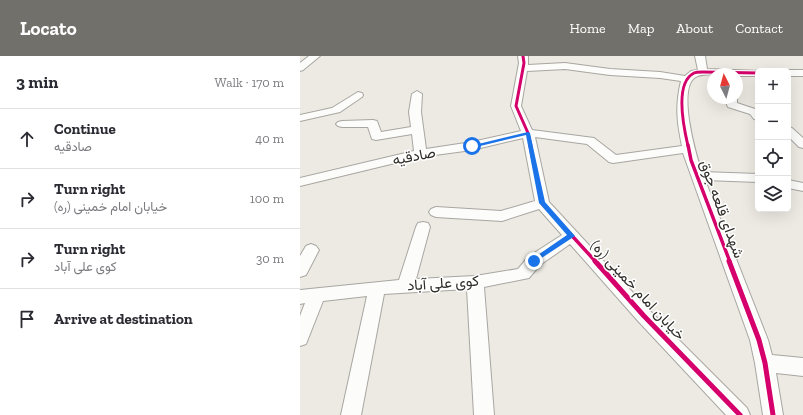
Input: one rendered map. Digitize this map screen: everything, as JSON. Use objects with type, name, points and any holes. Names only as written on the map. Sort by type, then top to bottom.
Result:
[{"type":"street","points":[[300,68],[315,56]]},
{"type":"street","points":[[700,56],[703,72]]},
{"type":"street","points":[[436,212],[502,216],[542,203],[528,133],[516,106],[523,62],[687,79],[694,73],[707,72]]},
{"type":"street","points":[[743,73],[755,73]]},
{"type":"street","points":[[791,73],[803,73]]},
{"type":"street","name":"شهدای قلعه جوق","points":[[687,79],[682,98],[682,118],[689,150],[697,176],[759,340],[765,363],[772,415]]},
{"type":"street","points":[[417,94],[415,112],[420,153]]},
{"type":"street","points":[[300,118],[336,110],[358,95]]},
{"type":"street","points":[[732,104],[755,113]]},
{"type":"street","points":[[342,124],[373,123],[376,136],[418,129]]},
{"type":"street","points":[[791,130],[803,132]]},
{"type":"street","points":[[528,133],[590,141],[613,159],[689,150]]},
{"type":"street","name":"صادقیه","points":[[300,182],[420,153],[472,146],[528,133]]},
{"type":"street","points":[[791,133],[803,144]]},
{"type":"street","points":[[697,176],[755,178]]},
{"type":"street","points":[[791,185],[803,187]]},
{"type":"street","name":"خیابان امام خمینی (ره)","points":[[542,203],[644,316],[740,415]]},
{"type":"street","points":[[406,286],[423,227]]},
{"type":"street","name":"کوی علی آباد","points":[[308,296],[377,288],[475,282],[524,274],[534,261],[572,236]]},
{"type":"street","points":[[300,271],[311,250]]},
{"type":"street","points":[[475,282],[484,415]]},
{"type":"street","points":[[351,415],[377,288]]},
{"type":"street","points":[[300,338],[308,296]]},
{"type":"street","points":[[765,363],[803,367]]},
{"type":"cycle path","points":[[523,56],[524,63],[516,106],[528,133],[542,203],[644,316],[740,415]]},
{"type":"cycle path","points":[[755,73],[694,73],[687,79],[682,98],[682,118],[691,160],[759,340],[765,363],[773,415]]},
{"type":"route","points":[[472,146],[528,133],[542,203],[572,236],[534,261]]}]
